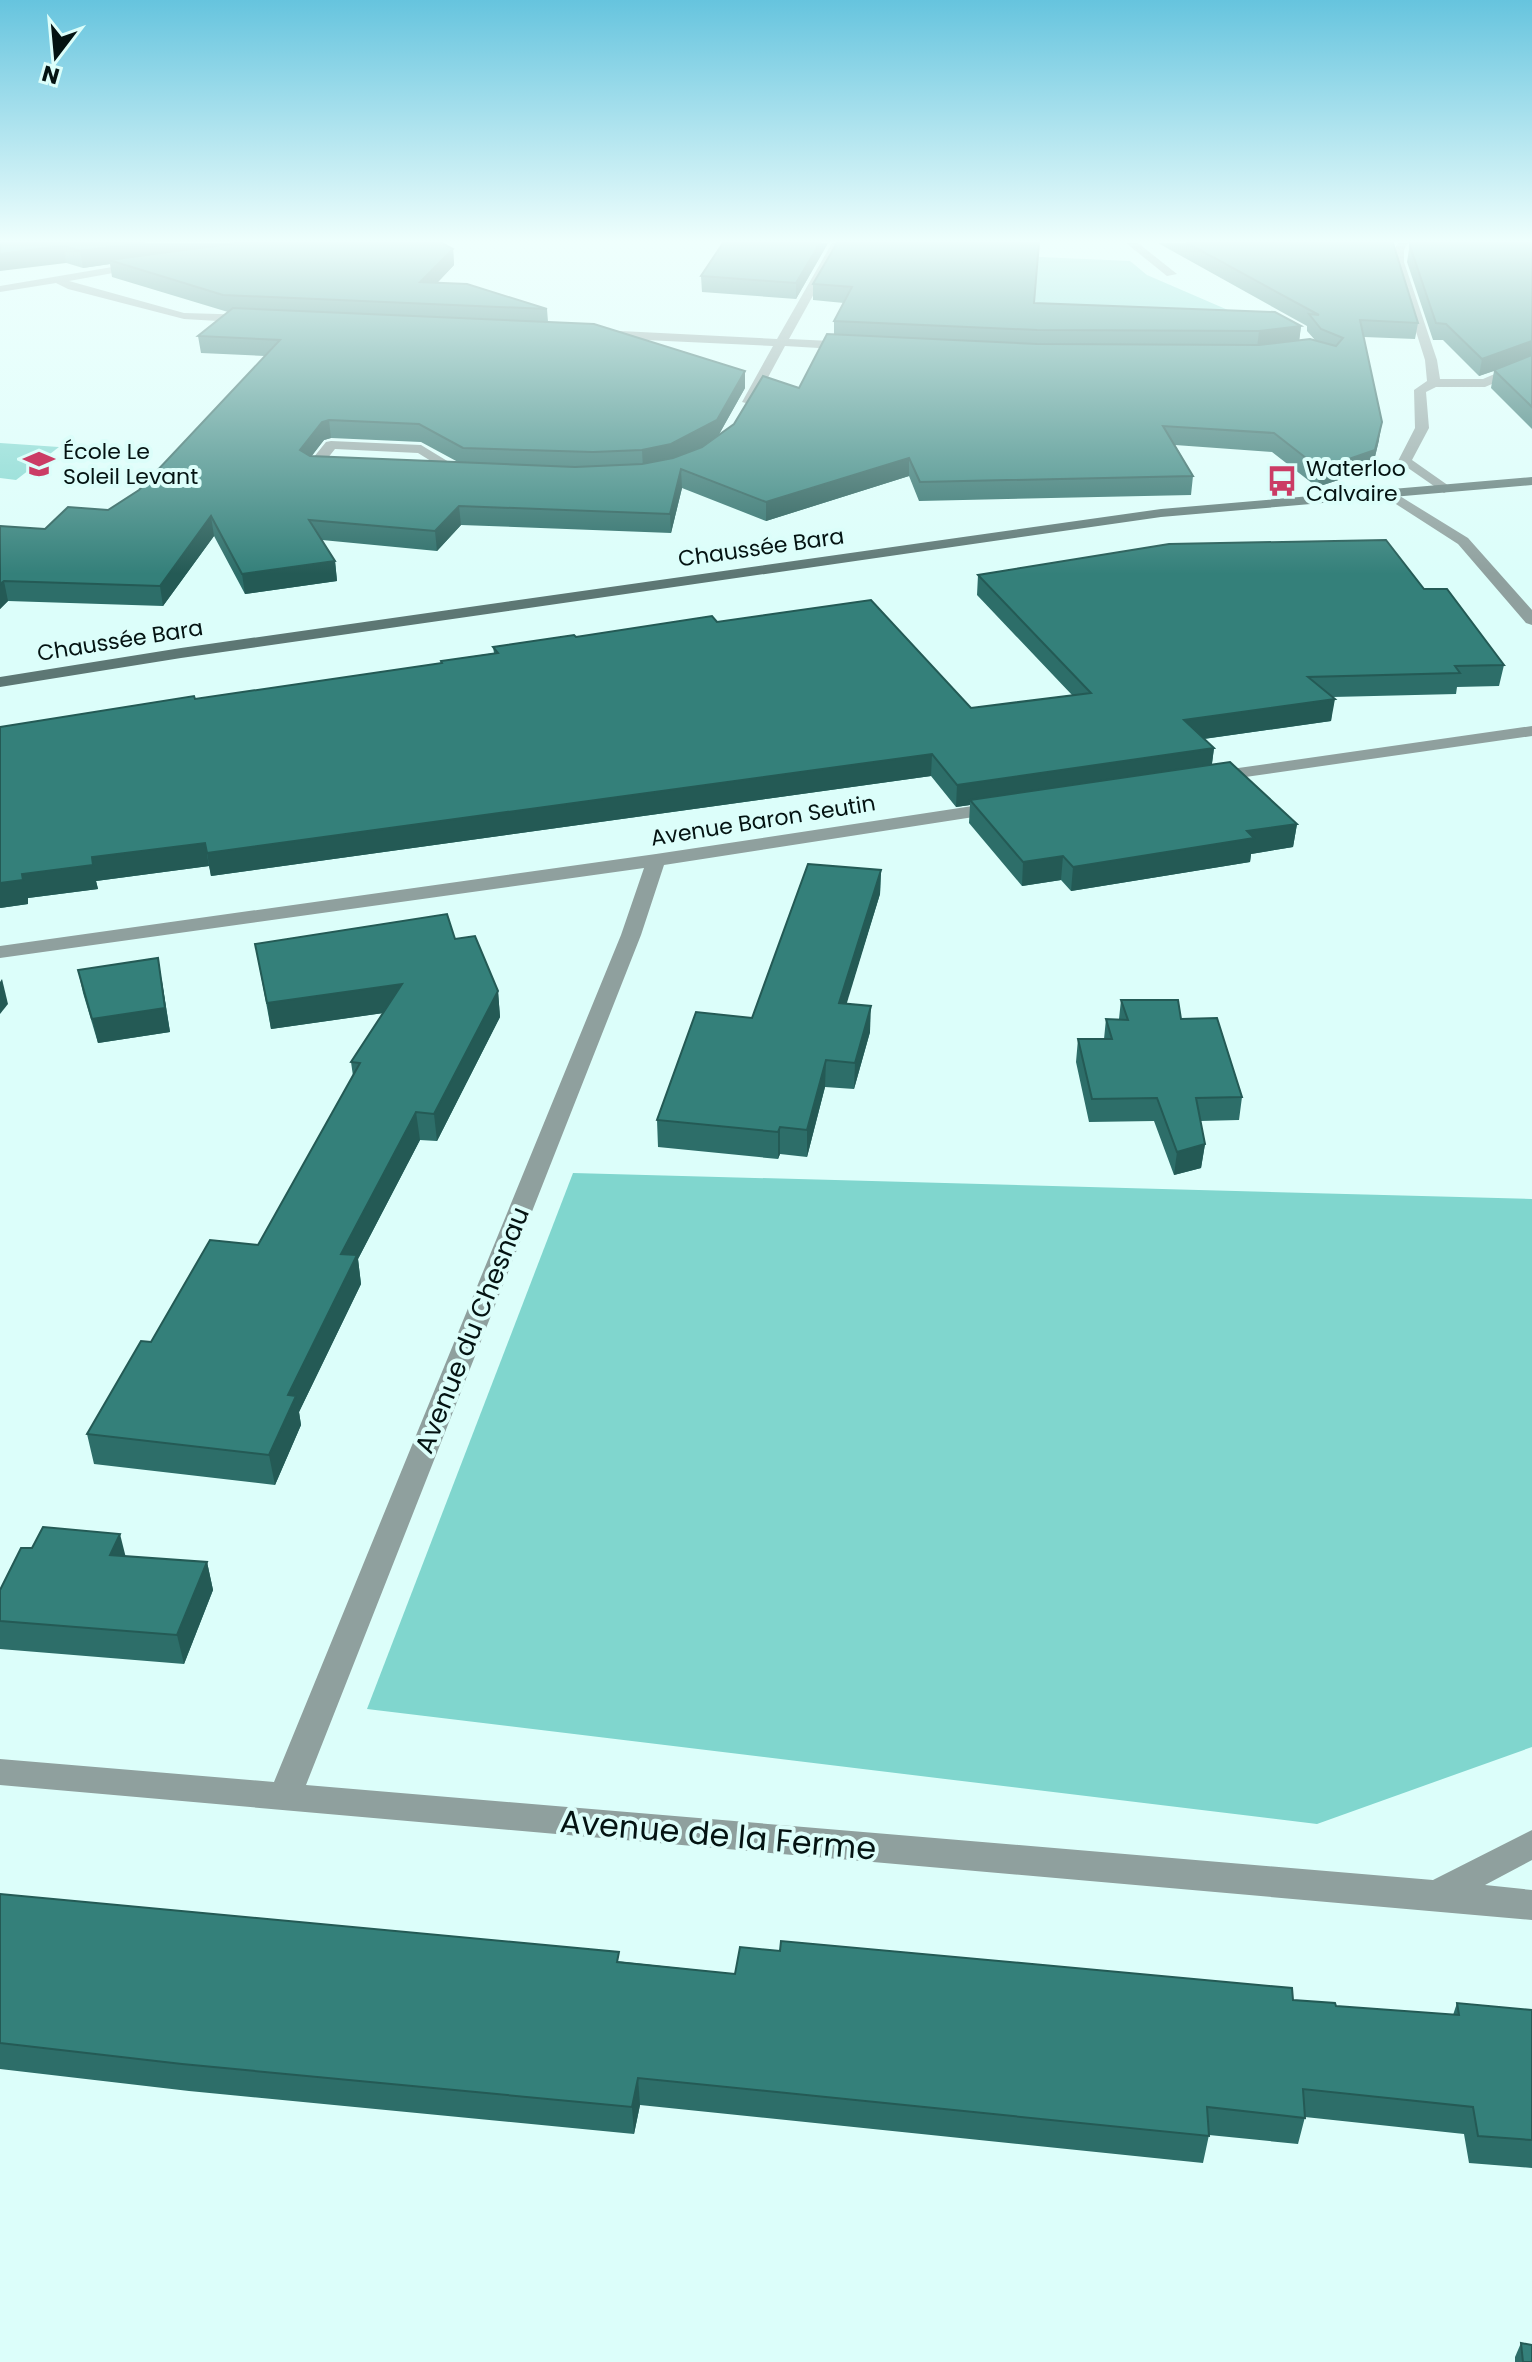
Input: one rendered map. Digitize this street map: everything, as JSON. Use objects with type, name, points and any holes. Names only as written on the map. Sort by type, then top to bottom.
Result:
[{"type":"main road","name":"Chaussée Bara","points":[[0,682],[196,650],[1049,527],[1161,513],[1532,481]]},
{"type":"street","points":[[739,416],[775,353]]},
{"type":"street","points":[[1429,353],[1434,383]]},
{"type":"street","points":[[1444,489],[1405,461],[1422,428],[1420,390],[1434,383],[1485,383],[1532,362]]},
{"type":"street","points":[[342,469],[312,468],[331,445],[421,449],[468,473],[431,472]]},
{"type":"street","points":[[1390,494],[1463,541],[1532,620]]},
{"type":"street","points":[[1514,596],[1532,596]]},
{"type":"street","points":[[1186,780],[1532,731]]},
{"type":"street","name":"Avenue Baron Seutin","points":[[0,952],[656,860],[1014,806]]},
{"type":"street","name":"Avenue du Chesnau","points":[[284,1798],[631,935],[656,860]]},
{"type":"street","name":"Avenue de la Ferme","points":[[0,1772],[1532,1905]]},
{"type":"street","points":[[1436,1895],[1532,1844]]},
{"type":"shaded area","points":[[0,443],[59,447],[16,480],[0,478]]},
{"type":"shaded area","points":[[573,1173],[1532,1199],[1532,1747],[1317,1824],[367,1709]]},
{"type":"building","points":[[268,353],[688,353],[745,371],[717,420],[671,444],[642,450],[593,452],[463,448],[419,424],[329,420],[322,422],[300,450],[310,456],[575,467],[642,464],[673,458],[702,447],[734,424],[763,376],[799,388],[817,353],[1367,353],[1382,422],[1375,450],[1320,469],[1274,433],[1163,426],[1193,476],[920,482],[909,458],[766,502],[681,469],[670,514],[459,506],[435,531],[309,520],[335,561],[242,574],[211,516],[160,586],[4,581],[0,584],[0,526],[45,529],[68,507],[108,510],[139,490]]},
{"type":"building","points":[[1476,353],[1498,353],[1482,359]]},
{"type":"building","points":[[1532,355],[1532,407],[1494,370]]},
{"type":"building","points":[[1386,540],[1424,589],[1447,589],[1504,665],[1455,666],[1460,673],[1308,677],[1335,699],[1184,720],[1214,748],[957,785],[932,754],[207,853],[205,843],[92,857],[93,865],[22,874],[23,880],[0,883],[0,727],[194,696],[195,699],[442,663],[498,653],[493,647],[574,635],[712,616],[717,622],[871,600],[971,708],[1091,693],[978,575],[1169,544]]},
{"type":"building","points":[[1230,762],[1297,824],[1247,831],[1254,838],[1073,867],[1063,856],[1023,862],[970,800]]},
{"type":"building","points":[[808,864],[881,870],[839,1003],[871,1006],[855,1063],[826,1060],[807,1130],[780,1127],[778,1132],[657,1120],[696,1012],[752,1018]]},
{"type":"building","points":[[447,914],[455,939],[475,936],[498,991],[434,1114],[416,1112],[341,1254],[357,1255],[288,1395],[296,1396],[269,1455],[87,1434],[141,1341],[151,1342],[210,1240],[258,1245],[360,1063],[351,1062],[402,984],[267,1003],[255,944]]},
{"type":"building","points":[[158,958],[165,1008],[92,1019],[78,970]]},
{"type":"building","points":[[1121,1000],[1178,1000],[1181,1019],[1217,1018],[1242,1097],[1196,1098],[1205,1144],[1177,1152],[1157,1098],[1092,1099],[1078,1039],[1112,1039],[1106,1019],[1128,1020]]},
{"type":"building","points":[[43,1527],[120,1534],[110,1555],[207,1562],[177,1635],[0,1621],[0,1590],[21,1548],[32,1548]]},
{"type":"building","points":[[0,1894],[619,1952],[617,1962],[735,1974],[740,1947],[780,1951],[781,1941],[1292,1988],[1293,2000],[1335,2003],[1336,2006],[1459,2015],[1457,2003],[1532,2010],[1532,2140],[1478,2136],[1473,2107],[1303,2089],[1305,2118],[1207,2107],[1209,2136],[638,2078],[632,2107],[182,2064],[0,2043]]},
{"type":"building","points":[[1521,2343],[1532,2345],[1532,2362],[1523,2362]]},
{"type":"place","name":"École Le Soleil Levant","points":[[39,464]]},
{"type":"place","name":"Waterloo Calvaire","points":[[1282,481]]}]
